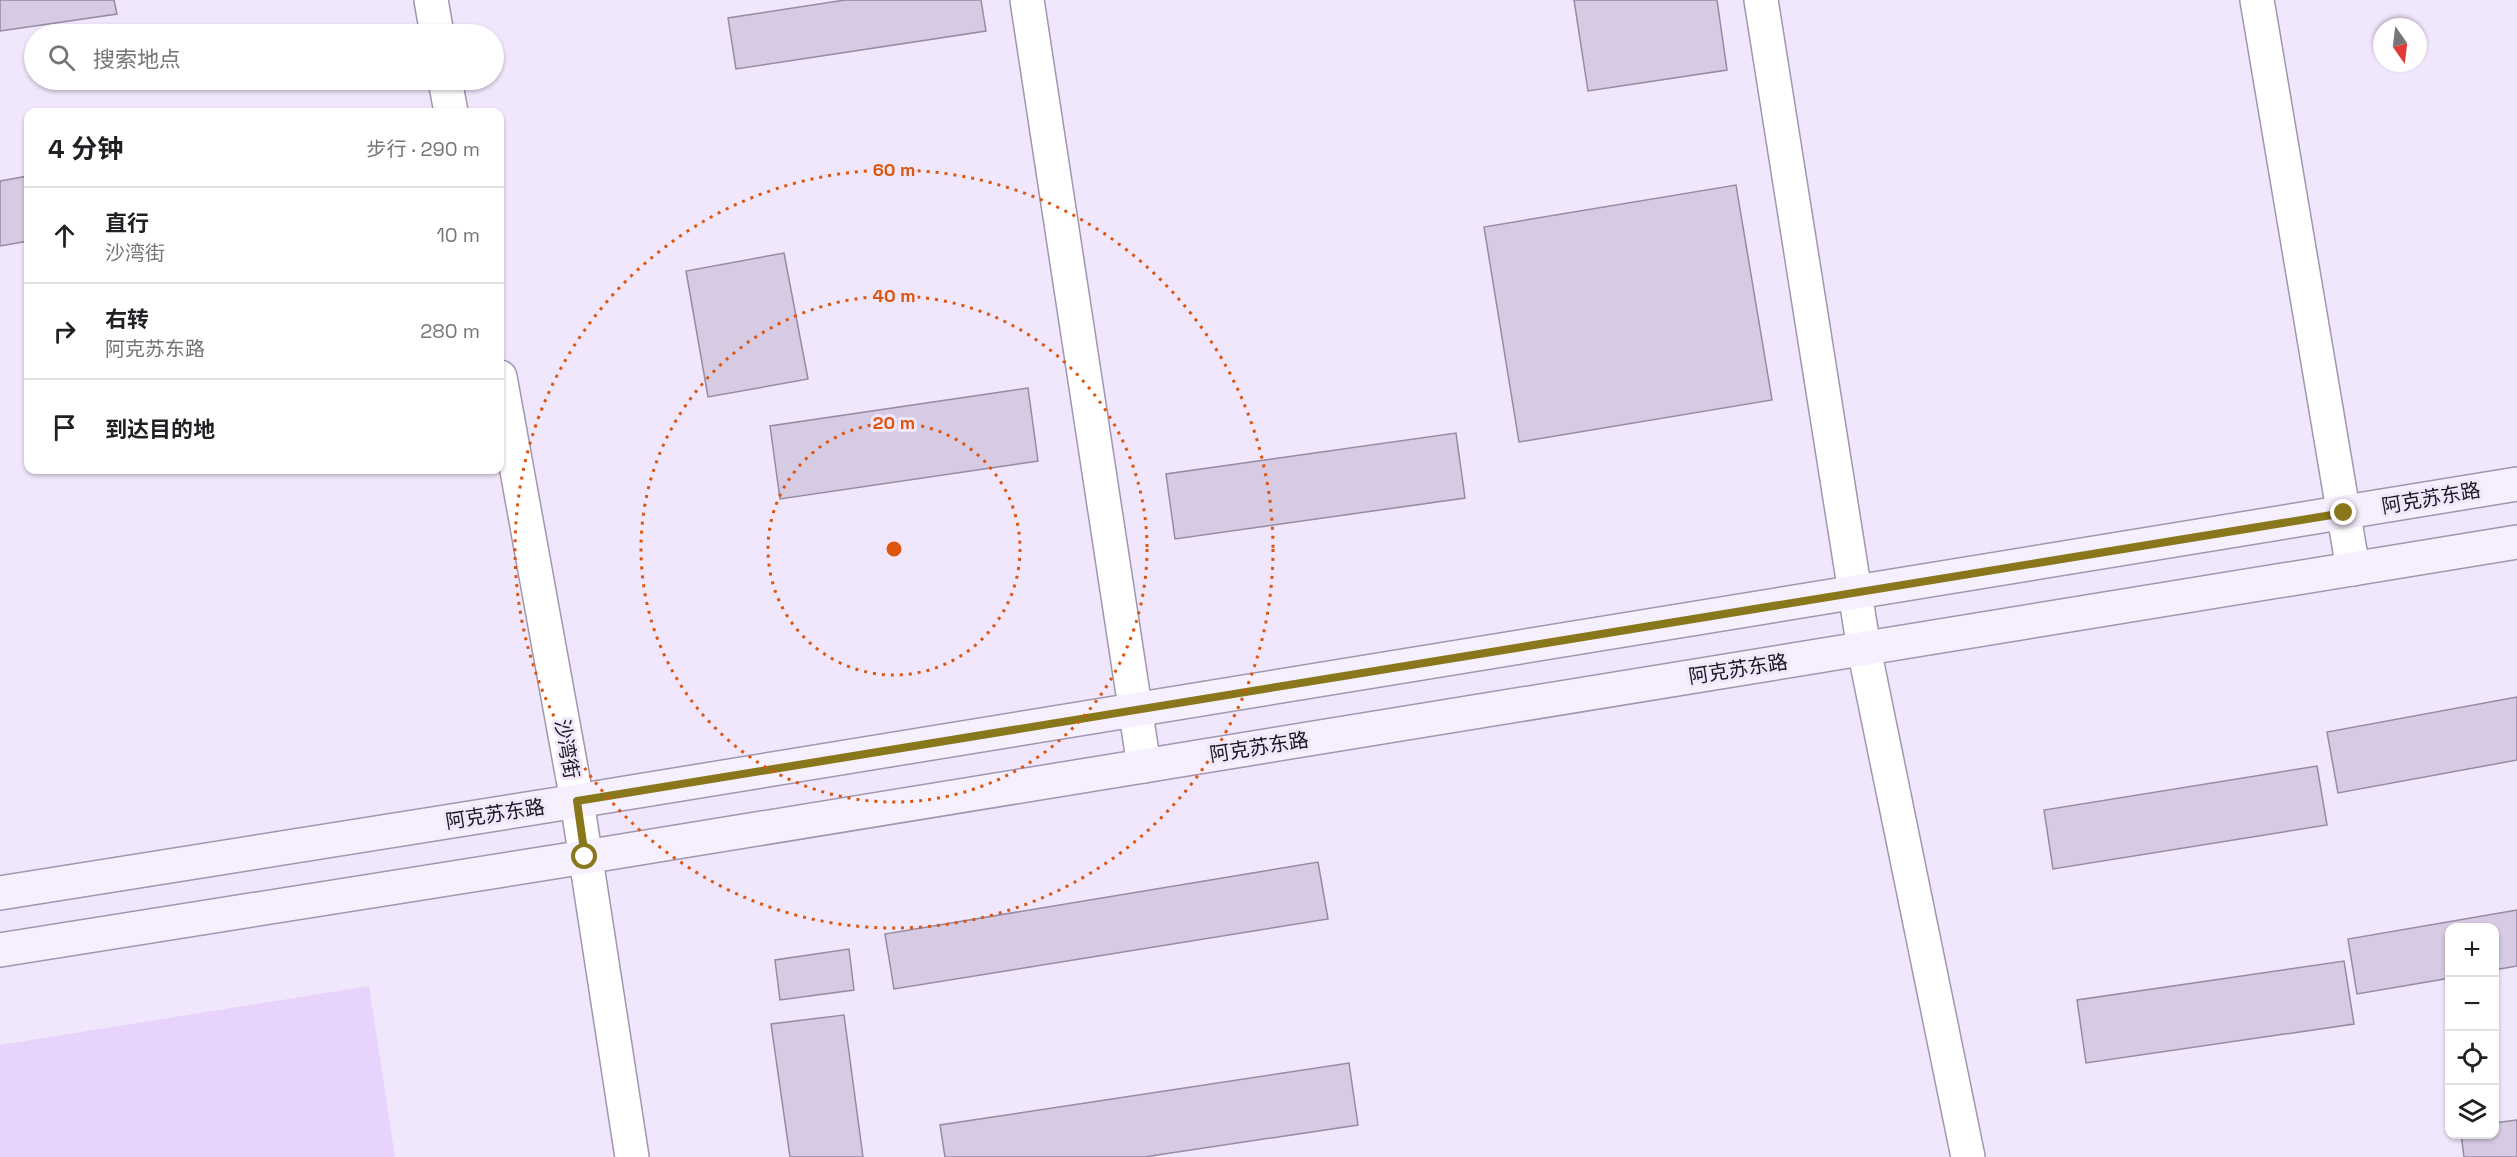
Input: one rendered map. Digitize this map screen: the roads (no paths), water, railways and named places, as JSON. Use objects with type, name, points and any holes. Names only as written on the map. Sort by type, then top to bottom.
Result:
[{"type":"main road","name":"阿克苏东路","points":[[0,893],[2517,484]]},
{"type":"main road","name":"阿克苏东路","points":[[0,950],[585,857],[2517,542]]},
{"type":"street","points":[[431,0],[435,24]]},
{"type":"street","points":[[1027,0],[1144,766]]},
{"type":"street","points":[[1761,0],[1864,649],[1968,1157]]},
{"type":"street","points":[[2258,0],[2353,569]]},
{"type":"street","points":[[447,90],[450,108]]},
{"type":"street","name":"沙湾街","points":[[504,400],[577,801],[632,1157]]}]
